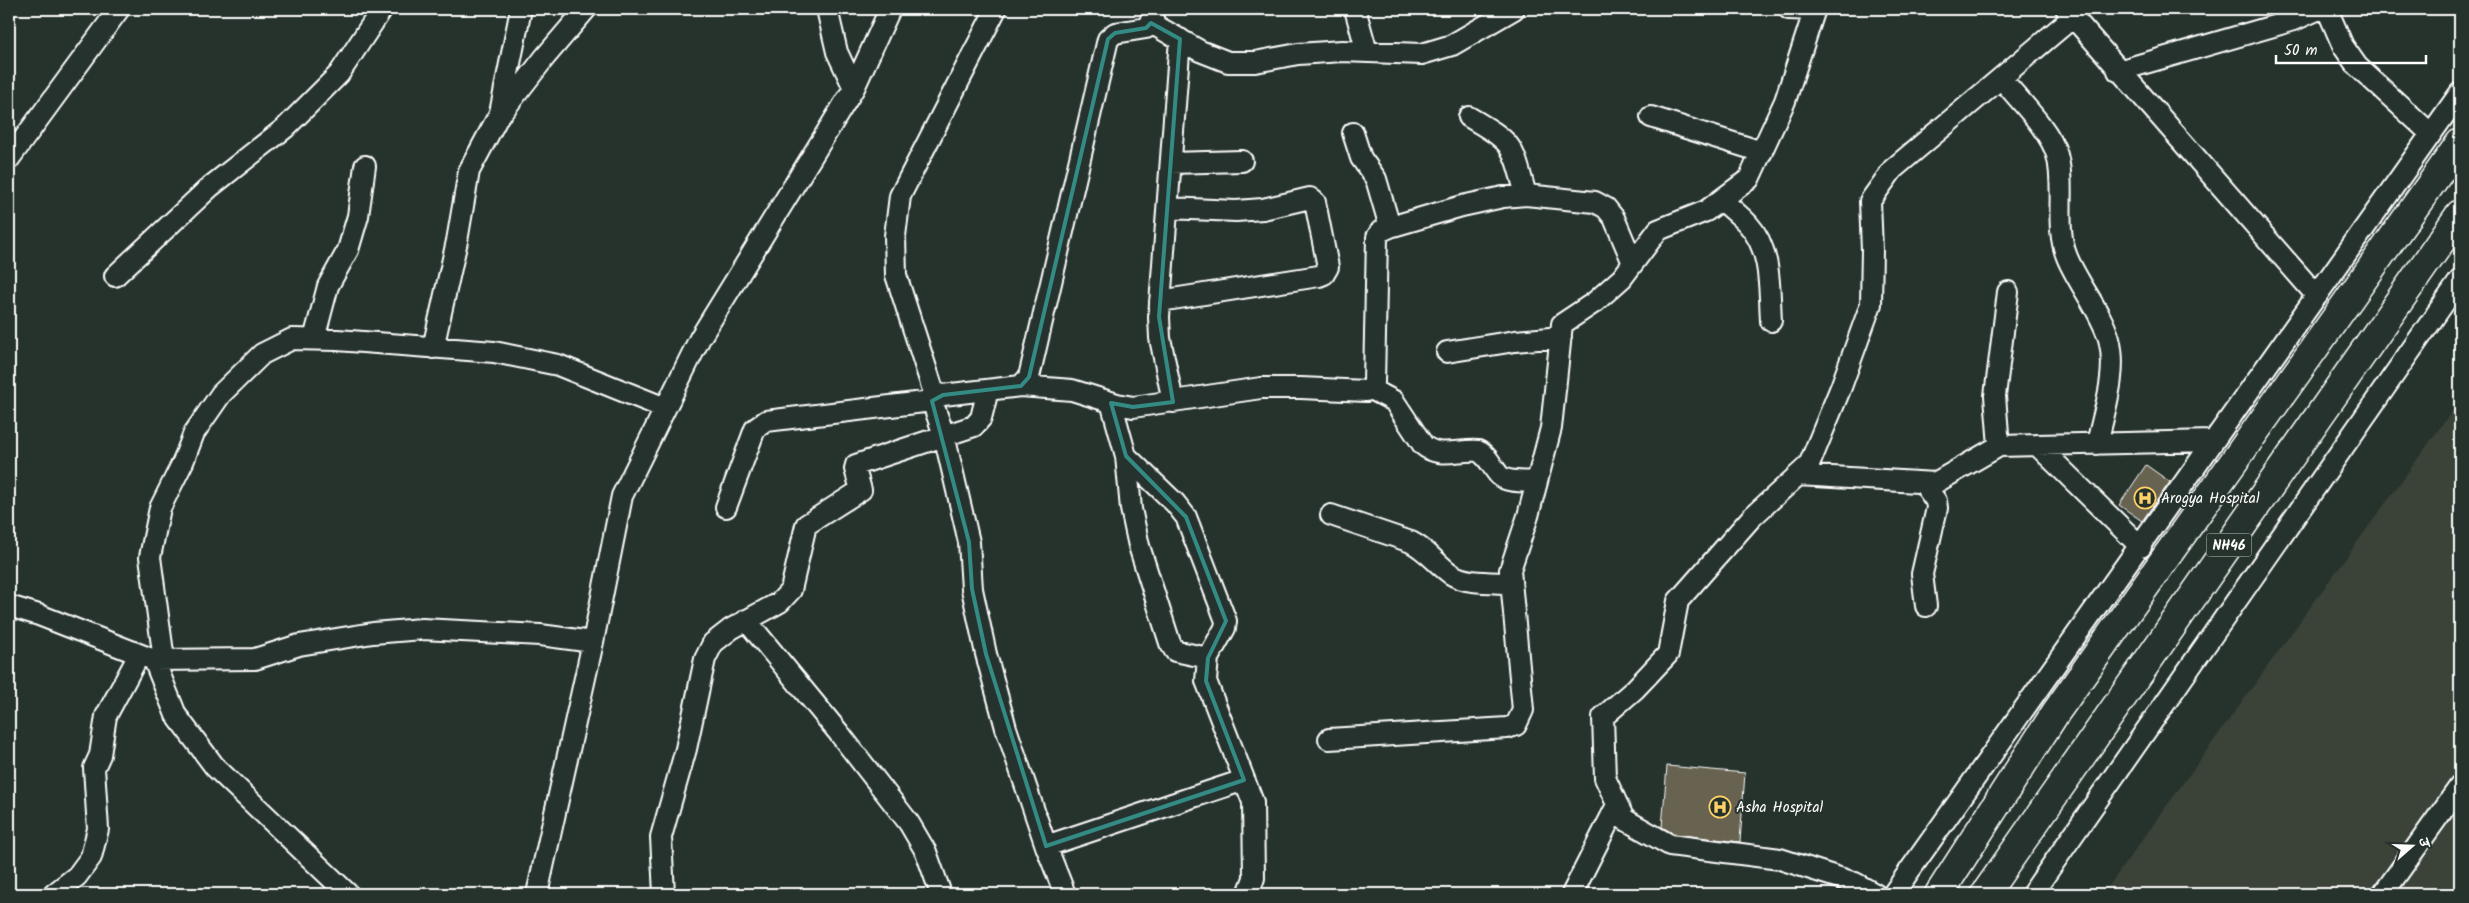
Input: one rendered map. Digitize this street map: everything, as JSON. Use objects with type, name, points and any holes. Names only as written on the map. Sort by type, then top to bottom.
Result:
[{"type":"highway","name":"NH46","points":[[1939,894],[1966,849],[2056,712],[2460,143]]},
{"type":"highway","name":"NH46","points":[[1991,885],[2460,214]]},
{"type":"street","points":[[9,159],[119,9]]},
{"type":"street","points":[[115,276],[210,187],[292,121],[339,74],[382,9]]},
{"type":"street","points":[[432,348],[457,241],[470,171],[500,113],[521,9]]},
{"type":"street","points":[[497,119],[545,56],[586,9]]},
{"type":"street","points":[[827,9],[837,52],[854,88]]},
{"type":"street","points":[[537,894],[593,642],[622,496],[714,314],[854,88],[890,9]]},
{"type":"street","points":[[996,9],[900,196],[895,236],[896,275],[944,435],[969,542],[972,589],[986,654],[1006,728],[1046,846],[1065,894]]},
{"type":"street","points":[[1355,9],[1367,52]]},
{"type":"street","points":[[1021,386],[1029,378],[1108,39],[1115,33],[1146,28],[1152,16],[1180,40],[1200,51],[1228,62],[1256,62],[1298,54],[1367,52],[1422,54],[1444,47],[1514,9]]},
{"type":"street","points":[[1329,739],[1506,728],[1516,725],[1523,710],[1510,570],[1537,482],[1551,428],[1562,324],[1595,302],[1622,278],[1658,230],[1706,211],[1749,179],[1785,101],[1815,10],[1789,9]]},
{"type":"street","points":[[2118,71],[2294,20],[2319,9]]},
{"type":"street","points":[[2327,9],[2343,46],[2356,66],[2431,134]]},
{"type":"street","points":[[1875,894],[1855,883],[1780,859],[1670,845],[1624,819],[1604,778],[1603,717],[1635,689],[1668,654],[1678,601],[1752,517],[1809,465],[1841,387],[1871,304],[1872,250],[1870,201],[1893,169],[2001,78],[2070,13],[2118,71],[2317,296]]},
{"type":"street","points":[[1173,402],[1160,338],[1160,301],[1180,40]]},
{"type":"street","points":[[2001,78],[2048,136],[2057,154],[2062,236],[2067,257],[2108,337],[2112,357],[2111,376],[2097,444]]},
{"type":"street","points":[[1893,894],[2141,547],[2213,441],[2460,93]]},
{"type":"street","points":[[1651,117],[1762,152]]},
{"type":"street","points":[[1469,118],[1501,136],[1508,143],[1514,153],[1526,195]]},
{"type":"street","points":[[1353,133],[1361,158],[1376,179],[1390,227]]},
{"type":"street","points":[[1171,163],[1242,161]]},
{"type":"street","points":[[314,339],[328,286],[351,242],[358,216],[365,166]]},
{"type":"street","points":[[726,507],[755,429],[766,421],[1021,386],[1072,390],[1133,407],[1261,388],[1366,391],[1371,389],[1374,383],[1377,237],[1381,231],[1390,227],[1462,206],[1526,195],[1595,202],[1606,208],[1614,218],[1633,263]]},
{"type":"street","points":[[1160,301],[1319,276],[1324,274],[1328,267],[1315,202],[1310,198],[1263,209],[1168,208]]},
{"type":"street","points":[[1722,200],[1749,224],[1761,245],[1768,265],[1771,322]]},
{"type":"street","points":[[2032,894],[2460,280]]},
{"type":"street","points":[[1999,446],[1995,396],[2008,292]]},
{"type":"street","points":[[1447,352],[1515,341],[1560,337]]},
{"type":"street","points":[[348,894],[215,767],[176,716],[152,658],[150,558],[160,508],[183,462],[194,433],[221,394],[262,354],[292,339],[494,352],[558,365],[665,408]]},
{"type":"street","points":[[1371,389],[1394,401],[1423,445],[1429,450],[1437,453],[1478,451],[1484,454],[1500,476],[1505,479],[1537,482]]},
{"type":"street","points":[[664,894],[661,838],[686,749],[705,659],[713,643],[746,620],[780,602],[791,590],[806,525],[861,490],[855,469],[856,465],[974,426],[981,418],[988,390]]},
{"type":"street","points":[[1111,402],[1126,456],[1131,509],[1139,546],[1170,643],[1175,651],[1208,658]]},
{"type":"street","points":[[1798,475],[1935,483],[1945,479],[1986,451],[1999,446],[2213,441]]},
{"type":"street","points":[[2037,445],[2141,547]]},
{"type":"street","points":[[1126,456],[1176,503],[1186,517],[1194,532],[1226,620],[1225,628],[1208,658],[1206,681],[1253,802],[1255,818],[1254,878],[1249,894]]},
{"type":"street","points":[[1923,483],[1936,501],[1937,508],[1922,574],[1926,606]]},
{"type":"street","points":[[1331,515],[1411,542],[1422,548],[1451,574],[1460,579],[1510,584]]},
{"type":"street","points":[[9,606],[39,615],[152,658],[255,659],[298,646],[374,632],[422,629],[540,635],[593,642]]},
{"type":"street","points":[[746,620],[839,733],[909,823],[926,852],[941,894]]},
{"type":"street","points":[[54,894],[77,876],[91,857],[98,828],[94,768],[100,755],[106,716],[152,658]]},
{"type":"street","points":[[1046,846],[1244,780]]},
{"type":"street","points":[[2383,894],[2460,786]]},
{"type":"street","points":[[1572,894],[1617,805]]},
{"type":"highlighted area","points":[[1151,23],[1180,39],[1159,317],[1173,402],[1133,407],[1111,403],[1126,456],[1186,517],[1226,621],[1208,658],[1206,681],[1244,780],[1046,846],[986,654],[972,589],[969,542],[932,401],[943,395],[1021,386],[1029,377],[1108,39],[1115,33],[1146,28]]},
{"type":"shaded area","points":[[2460,400],[2460,894],[2103,894]]},
{"type":"building","points":[[2146,465],[2170,482],[2142,521],[2119,505]]},
{"type":"building","points":[[1667,766],[1745,773],[1740,842],[1674,834],[1662,827]]},
{"type":"place","name":"Arogya Hospital","points":[[2145,498]]},
{"type":"place","name":"Asha Hospital","points":[[1720,807]]}]
